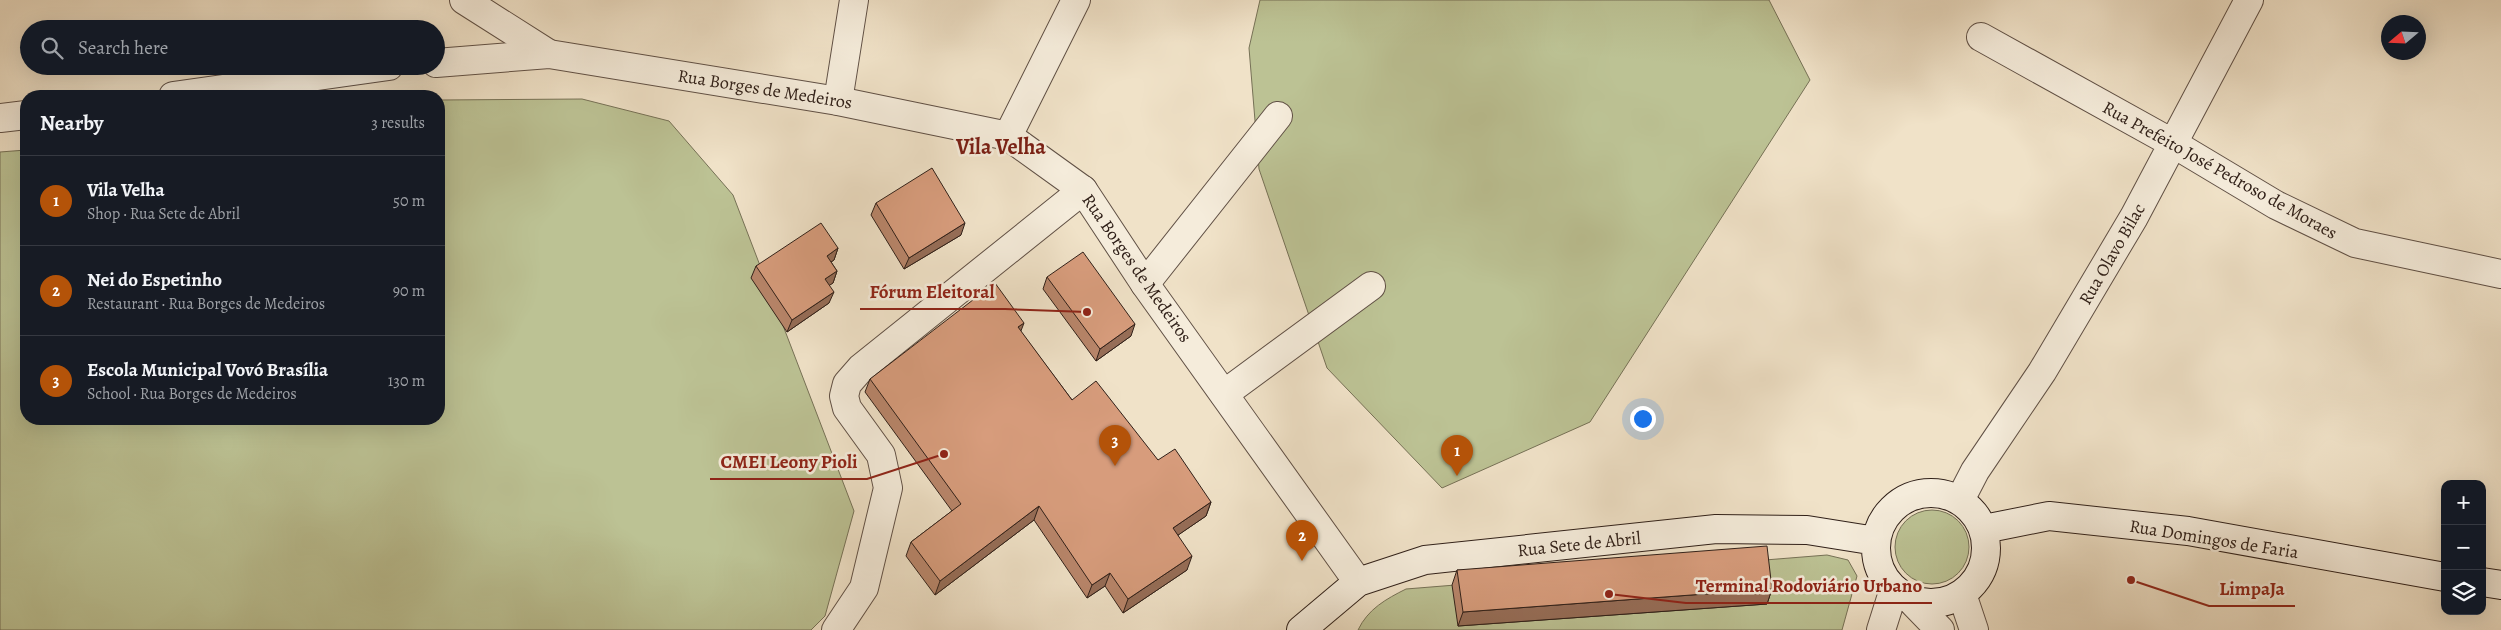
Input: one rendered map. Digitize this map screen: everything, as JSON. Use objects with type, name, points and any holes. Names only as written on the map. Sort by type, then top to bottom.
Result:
[{"type":"street","points":[[464,0],[470,6],[549,54]]},
{"type":"street","points":[[838,101],[854,0]]},
{"type":"street","points":[[1008,136],[1076,0]]},
{"type":"street","name":"Rua Olavo Bilac","points":[[1960,500],[1975,471],[2042,372],[2134,218],[2249,0]]},
{"type":"street","name":"Rua Prefeito José Pedroso de Moraes","points":[[1981,37],[2174,144],[2276,205],[2355,243],[2501,274]]},
{"type":"street","points":[[445,62],[549,54]]},
{"type":"street","name":"Rua Borges de Medeiros","points":[[549,54],[838,101],[1008,136],[1084,190],[1145,284],[1358,582]]},
{"type":"street","points":[[216,90],[324,75]]},
{"type":"street","points":[[0,118],[20,116]]},
{"type":"street","points":[[1145,284],[1278,116]]},
{"type":"street","points":[[836,630],[864,588],[888,488],[880,455],[847,408],[844,396],[847,384],[861,368],[1084,190]]},
{"type":"street","points":[[1224,394],[1371,286]]},
{"type":"street","points":[[1902,594],[1927,603],[1945,602],[1962,594],[1975,582],[1984,566],[1987,547],[1984,529],[1974,512],[1960,500],[1942,494],[1924,493],[1906,498],[1891,510],[1881,524],[1876,541],[1877,559],[1883,576],[1902,594],[1940,630]]},
{"type":"street","name":"Rua Domingos de Faria","points":[[1984,529],[2049,516],[2188,531],[2441,576]]},
{"type":"street","name":"Rua Sete de Abril","points":[[1314,625],[1358,582],[1425,560],[1716,529],[1807,530],[1876,541]]},
{"type":"street","points":[[2486,583],[2501,585]]},
{"type":"street","points":[[1881,630],[1902,594]]},
{"type":"street","points":[[1962,594],[1974,630]]},
{"type":"green space","points":[[1260,0],[1769,0],[1810,80],[1590,422],[1442,488],[1327,368],[1259,169],[1249,48]]},
{"type":"green space","points":[[582,99],[669,121],[733,195],[854,511],[825,616],[811,630],[0,630],[0,152],[20,150],[20,425],[445,425],[445,100]]},
{"type":"green space","points":[[1932,510],[1946,513],[1958,521],[1966,533],[1969,547],[1966,561],[1958,573],[1946,581],[1932,584],[1918,581],[1906,573],[1898,561],[1895,547],[1898,533],[1906,521],[1918,513]]},
{"type":"green space","points":[[1827,555],[1848,560],[1857,576],[1842,630],[1358,630],[1372,610],[1406,589]]},
{"type":"building","points":[[932,168],[965,223],[909,258],[876,203]]},
{"type":"building","points":[[821,223],[838,248],[827,256],[837,271],[825,279],[834,292],[792,320],[756,266]]},
{"type":"building","points":[[1083,252],[1135,324],[1100,349],[1047,277]]},
{"type":"building","points":[[995,283],[1024,323],[1018,327],[1072,400],[1096,381],[1158,460],[1175,449],[1211,502],[1173,528],[1192,556],[1128,599],[1110,573],[1092,585],[1039,506],[940,581],[911,542],[961,504],[870,379]]},
{"type":"building","points":[[1767,546],[1772,589],[1463,612],[1457,570]]},
{"type":"place","name":"Fórum Eleitoral","points":[[1087,312]]},
{"type":"place","name":"CMEI Leony Pioli","points":[[944,454]]},
{"type":"place","name":"Escola Municipal Vovó Brasília","points":[[1115,466]]},
{"type":"place","name":"Vila Velha","points":[[1457,476]]},
{"type":"place","name":"Nei do Espetinho","points":[[1302,561]]},
{"type":"place","name":"LimpaJa","points":[[2131,580]]},
{"type":"place","name":"Terminal Rodoviário Urbano","points":[[1609,594]]},
{"type":"district","name":"Vila Velha","points":[[1001,146]]}]
